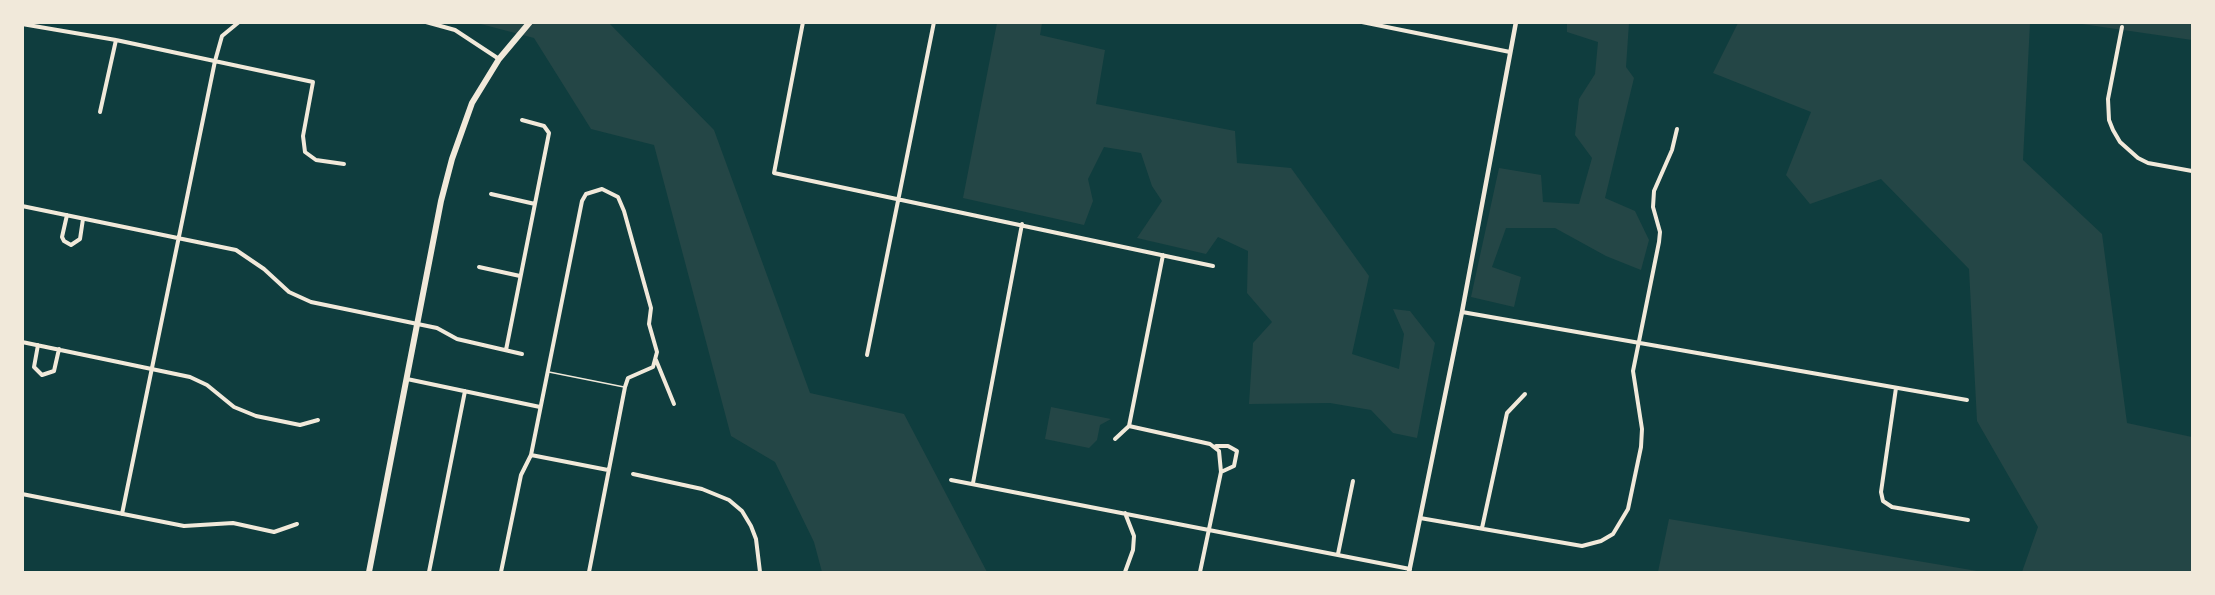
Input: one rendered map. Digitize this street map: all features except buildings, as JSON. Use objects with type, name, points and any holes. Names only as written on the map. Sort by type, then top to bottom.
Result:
[{"type":"main road","points":[[369,573],[441,201],[460,129],[472,103],[499,59],[530,22]]},
{"type":"street","points":[[122,514],[215,61],[222,36],[239,22]]},
{"type":"street","points":[[426,22],[455,30],[499,59]]},
{"type":"street","points":[[803,22],[774,173],[1213,266]]},
{"type":"street","points":[[867,355],[934,22]]},
{"type":"street","points":[[1362,22],[1510,52]]},
{"type":"street","points":[[951,480],[1338,554],[1409,571],[1462,312],[1516,22]]},
{"type":"street","points":[[22,24],[116,40],[314,82],[303,136],[305,152],[316,160],[344,164]]},
{"type":"street","points":[[2122,27],[2108,99],[2109,120],[2120,142],[2148,163],[2193,171]]},
{"type":"street","points":[[100,112],[116,40]]},
{"type":"street","points":[[506,350],[549,133],[544,126],[522,120]]},
{"type":"street","points":[[1420,518],[1582,546],[1601,541],[1613,534],[1628,509],[1642,429],[1633,377],[1637,341],[1659,242],[1660,232],[1653,207],[1654,191],[1672,150],[1677,129]]},
{"type":"street","points":[[501,573],[521,475],[531,455],[582,201],[586,194],[602,189],[618,197],[624,211],[651,308],[649,324],[657,352],[649,371],[628,378],[625,387],[589,573]]},
{"type":"street","points":[[491,194],[535,204]]},
{"type":"street","points":[[22,206],[236,250],[249,257],[289,292],[311,302],[437,328],[458,339],[522,354]]},
{"type":"street","points":[[67,215],[62,237],[64,242],[71,245],[80,239],[83,219]]},
{"type":"street","points":[[973,483],[1022,224]]},
{"type":"street","points":[[1115,439],[1129,426],[1163,255]]},
{"type":"street","points":[[479,267],[520,276]]},
{"type":"street","points":[[1462,312],[1966,400]]},
{"type":"street","points":[[22,342],[151,368],[199,381],[234,406],[256,416],[300,425],[318,420]]},
{"type":"street","points":[[38,345],[34,367],[42,375],[54,372],[59,349]]},
{"type":"street","points":[[656,359],[674,404]]},
{"type":"street","points":[[406,379],[540,407]]},
{"type":"street","points":[[1896,388],[1881,492],[1884,501],[1892,507],[1968,520]]},
{"type":"street","points":[[429,573],[465,391]]},
{"type":"street","points":[[1482,528],[1507,413],[1525,394]]},
{"type":"street","points":[[1129,426],[1215,446],[1228,446],[1237,451],[1234,466],[1221,472]]},
{"type":"street","points":[[1200,573],[1221,472],[1221,455],[1215,446]]},
{"type":"street","points":[[531,455],[608,470]]},
{"type":"street","points":[[633,474],[702,489],[729,500],[742,511],[756,539],[760,573]]},
{"type":"street","points":[[1338,554],[1353,480]]},
{"type":"street","points":[[22,494],[184,526],[233,523],[274,532],[297,524]]},
{"type":"street","points":[[1125,513],[1134,536],[1133,550],[1125,573]]},
{"type":"lane","points":[[547,372],[625,387]]},
{"type":"shaded area","points":[[477,23],[609,23],[714,130],[810,393],[904,414],[987,572],[822,572],[814,542],[775,462],[731,436],[654,145],[591,129],[534,38]]},
{"type":"shaded area","points":[[997,23],[1042,23],[1040,35],[1105,50],[1096,104],[1235,131],[1237,163],[1291,168],[1369,276],[1352,354],[1399,369],[1404,334],[1393,309],[1410,311],[1435,343],[1417,438],[1393,433],[1371,410],[1330,403],[1249,404],[1253,343],[1272,322],[1247,293],[1248,251],[1218,237],[1206,254],[1137,238],[1162,201],[1152,186],[1141,153],[1104,147],[1088,179],[1093,201],[1084,225],[963,198]]},
{"type":"shaded area","points":[[1567,23],[1629,23],[1626,67],[1634,78],[1605,198],[1635,211],[1649,240],[1641,270],[1606,256],[1555,228],[1506,228],[1492,267],[1521,277],[1514,307],[1471,297],[1499,168],[1541,175],[1543,202],[1579,204],[1592,158],[1575,135],[1579,99],[1595,74],[1598,42],[1567,32]]},
{"type":"shaded area","points":[[1738,23],[2030,23],[2023,160],[2102,234],[2127,423],[2192,437],[2192,572],[2022,572],[2038,527],[1977,421],[1969,269],[1881,179],[1810,204],[1786,175],[1811,112],[1713,73]]},
{"type":"shaded area","points":[[2075,23],[2192,23],[2192,40]]},
{"type":"shaded area","points":[[1051,407],[1111,419],[1100,425],[1097,440],[1089,448],[1045,439]]},
{"type":"shaded area","points":[[1669,519],[1983,572],[1658,572]]}]
